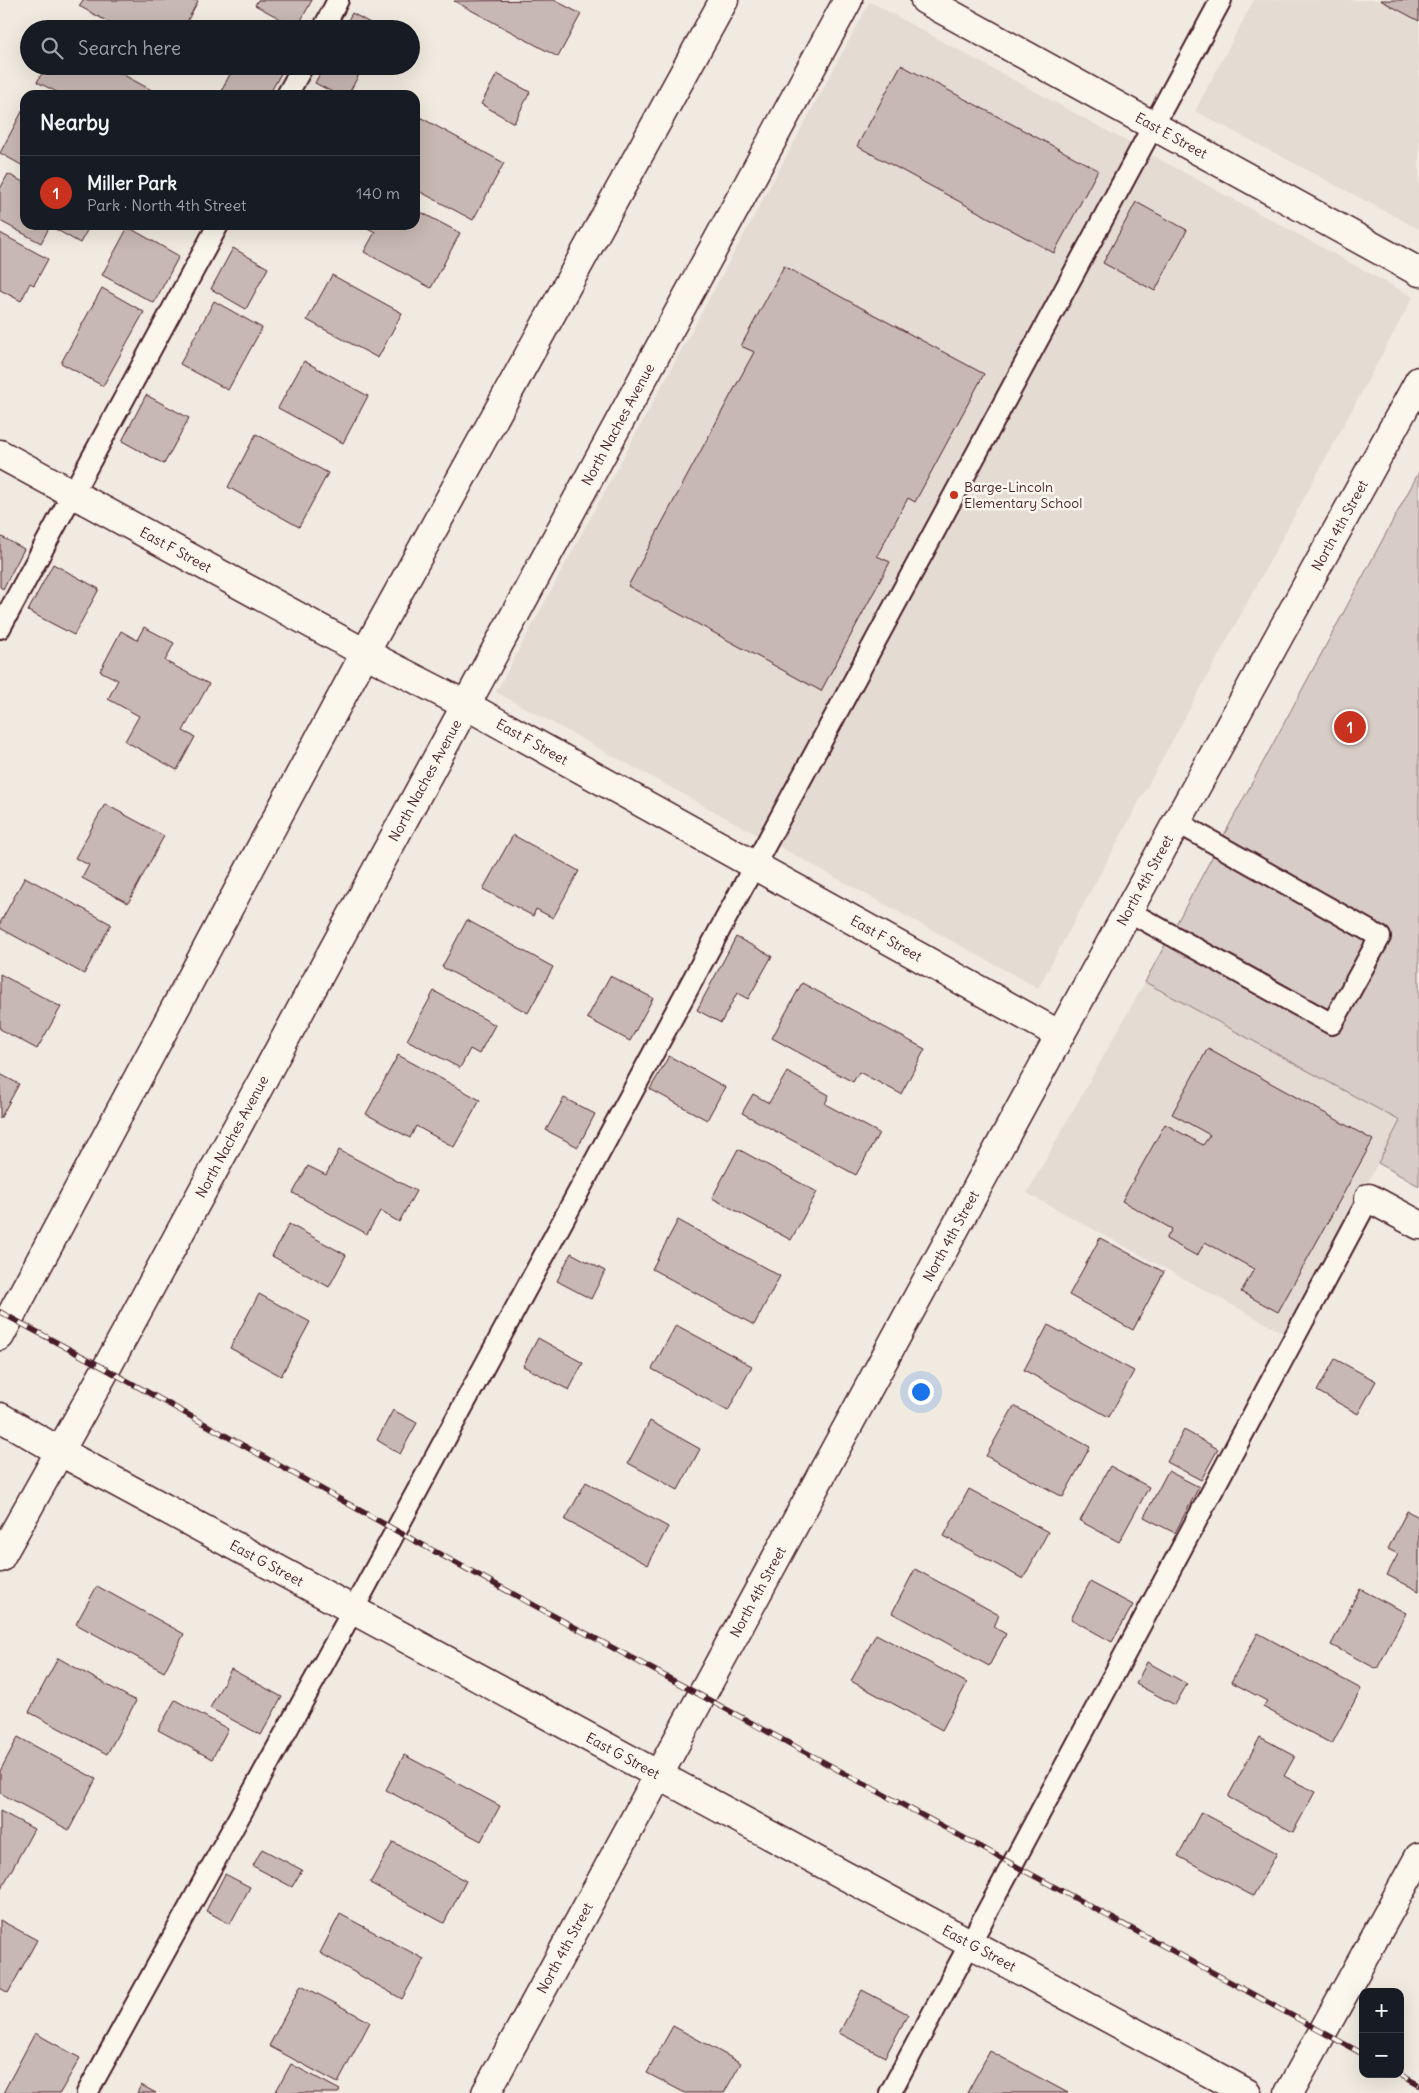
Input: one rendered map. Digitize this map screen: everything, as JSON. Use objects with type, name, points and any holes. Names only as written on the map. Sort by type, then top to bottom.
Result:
[{"type":"street","points":[[0,1336],[364,653],[724,0]]},
{"type":"street","name":"North Naches Avenue","points":[[0,1558],[115,1351],[464,704],[848,0]]},
{"type":"street","name":"East E Street","points":[[925,0],[1152,127],[1419,272]]},
{"type":"street","name":"North 4th Street","points":[[486,2093],[1060,1035],[1419,381]]},
{"type":"street","name":"East F Street","points":[[0,454],[364,653],[464,704],[1060,1035]]},
{"type":"street","points":[[1369,1198],[1419,1225]]},
{"type":"street","name":"East G Street","points":[[0,1417],[59,1451],[353,1610],[659,1773],[970,1945],[1247,2093]]},
{"type":"street","points":[[1290,2093],[1419,1857]]},
{"type":"lane","points":[[328,20],[338,0]]},
{"type":"lane","points":[[86,2093],[353,1610],[1221,0]]},
{"type":"lane","points":[[291,90],[298,75]]},
{"type":"lane","points":[[0,628],[215,230]]},
{"type":"lane","points":[[1128,911],[1332,1024],[1380,937],[1177,822]]},
{"type":"lane","points":[[890,2093],[1369,1198]]},
{"type":"shaded area","points":[[1254,0],[1419,0],[1419,229],[1195,111]]},
{"type":"shaded area","name":"Barge-Lincoln Elementary School","points":[[870,2],[1413,297],[1038,988],[496,692]]},
{"type":"shaded area","points":[[1419,472],[1419,1186],[1378,1163],[1400,1121],[1145,982]]},
{"type":"shaded area","points":[[1145,982],[1400,1121],[1287,1335],[1027,1193]]},
{"type":"building","points":[[83,0],[198,1],[188,20],[105,20],[79,6]]},
{"type":"building","points":[[258,0],[312,0],[301,20],[282,20],[255,5]]},
{"type":"building","points":[[554,0],[581,14],[558,57],[454,1]]},
{"type":"building","points":[[1380,0],[1419,0],[1419,21]]},
{"type":"building","points":[[352,13],[365,20],[348,20]]},
{"type":"building","points":[[901,65],[1098,170],[1054,253],[857,146]]},
{"type":"building","points":[[497,74],[530,92],[514,123],[481,104]]},
{"type":"building","points":[[41,75],[124,75],[151,90],[53,90],[37,82]]},
{"type":"building","points":[[230,75],[280,75],[272,90],[222,90]]},
{"type":"building","points":[[319,75],[359,75],[351,90],[328,90],[315,83]]},
{"type":"building","points":[[20,115],[20,164],[0,153]]},
{"type":"building","points":[[420,117],[504,163],[473,220],[420,192]]},
{"type":"building","points":[[8,174],[20,180],[20,230],[48,230],[41,243],[0,221],[0,189]]},
{"type":"building","points":[[1136,202],[1187,230],[1155,291],[1103,263]]},
{"type":"building","points":[[420,212],[460,233],[431,288],[364,252],[375,232],[371,230],[420,230]]},
{"type":"building","points":[[57,230],[87,230],[80,243]]},
{"type":"building","points":[[126,230],[133,230],[179,256],[154,303],[102,275]]},
{"type":"building","points":[[0,233],[48,259],[34,285],[30,283],[21,301],[0,290]]},
{"type":"building","points":[[233,248],[268,268],[246,309],[211,289]]},
{"type":"building","points":[[784,266],[984,374],[915,502],[908,498],[877,556],[890,562],[821,691],[628,586],[754,352],[741,346]]},
{"type":"building","points":[[332,275],[402,313],[378,358],[307,320]]},
{"type":"building","points":[[102,288],[144,312],[103,386],[61,363]]},
{"type":"building","points":[[214,301],[262,328],[228,390],[180,364]]},
{"type":"building","points":[[304,361],[368,396],[343,443],[278,408]]},
{"type":"building","points":[[146,395],[189,418],[164,464],[122,441]]},
{"type":"building","points":[[256,434],[328,473],[299,527],[228,487]]},
{"type":"building","points":[[0,536],[24,549],[3,589],[0,587]]},
{"type":"building","points":[[53,564],[99,589],[74,635],[28,611]]},
{"type":"building","points":[[144,627],[174,643],[165,661],[209,684],[183,731],[195,737],[177,770],[125,741],[139,716],[108,699],[118,680],[100,671],[121,631],[137,640]]},
{"type":"building","points":[[105,804],[164,836],[128,903],[82,878],[89,865],[75,858]]},
{"type":"building","points":[[513,835],[579,871],[553,918],[536,909],[533,916],[483,889]]},
{"type":"building","points":[[25,877],[111,924],[84,974],[0,928],[0,923]]},
{"type":"building","points":[[467,920],[553,967],[528,1013],[442,967]]},
{"type":"building","points":[[736,937],[772,956],[748,999],[737,993],[721,1023],[697,1010]]},
{"type":"building","points":[[0,974],[61,1007],[37,1049],[0,1029]]},
{"type":"building","points":[[610,976],[653,998],[630,1041],[587,1018]]},
{"type":"building","points":[[802,983],[925,1049],[901,1094],[859,1072],[853,1082],[772,1038]]},
{"type":"building","points":[[434,991],[495,1025],[479,1054],[470,1049],[460,1068],[407,1040]]},
{"type":"building","points":[[1208,1048],[1373,1140],[1278,1312],[1241,1292],[1254,1269],[1205,1242],[1197,1256],[1166,1239],[1172,1229],[1122,1201],[1165,1124],[1203,1145],[1210,1135],[1172,1114]]},
{"type":"building","points":[[398,1055],[480,1100],[454,1147],[416,1126],[410,1138],[366,1114]]},
{"type":"building","points":[[669,1056],[725,1087],[707,1120],[650,1089]]},
{"type":"building","points":[[787,1072],[829,1095],[825,1104],[879,1133],[856,1175],[742,1113],[753,1094],[769,1103]]},
{"type":"building","points":[[0,1074],[19,1084],[0,1119]]},
{"type":"building","points":[[564,1098],[595,1114],[578,1147],[546,1130]]},
{"type":"building","points":[[738,1149],[817,1192],[791,1240],[712,1198]]},
{"type":"building","points":[[339,1150],[416,1191],[399,1222],[380,1211],[367,1234],[293,1193],[308,1166],[326,1175]]},
{"type":"building","points":[[678,1220],[780,1276],[754,1325],[652,1269]]},
{"type":"building","points":[[289,1224],[346,1255],[329,1287],[272,1256]]},
{"type":"building","points":[[1100,1238],[1164,1272],[1133,1330],[1069,1295]]},
{"type":"building","points":[[571,1253],[605,1271],[591,1299],[557,1281]]},
{"type":"building","points":[[259,1294],[310,1322],[281,1376],[230,1348]]},
{"type":"building","points":[[676,1325],[752,1366],[728,1411],[652,1369]]},
{"type":"building","points":[[1048,1325],[1134,1371],[1109,1417],[1024,1370]]},
{"type":"building","points":[[538,1338],[583,1363],[569,1390],[523,1366]]},
{"type":"building","points":[[1335,1359],[1376,1381],[1358,1414],[1317,1391]]},
{"type":"building","points":[[1014,1406],[1090,1447],[1063,1497],[986,1456]]},
{"type":"building","points":[[393,1410],[417,1423],[400,1454],[377,1440]]},
{"type":"building","points":[[650,1421],[700,1449],[678,1490],[628,1463]]},
{"type":"building","points":[[1184,1430],[1218,1449],[1201,1480],[1167,1462]]},
{"type":"building","points":[[1110,1466],[1149,1487],[1119,1542],[1080,1521]]},
{"type":"building","points":[[1168,1471],[1199,1487],[1175,1533],[1144,1517]]},
{"type":"building","points":[[586,1482],[668,1527],[648,1565],[565,1520]]},
{"type":"building","points":[[969,1489],[1048,1532],[1023,1579],[944,1536]]},
{"type":"building","points":[[1407,1511],[1419,1517],[1419,1591],[1387,1575],[1398,1554],[1388,1549]]},
{"type":"building","points":[[915,1569],[999,1615],[994,1627],[1006,1634],[989,1666],[892,1613]]},
{"type":"building","points":[[1090,1582],[1133,1605],[1112,1642],[1071,1619]]},
{"type":"building","points":[[97,1586],[184,1634],[164,1672],[76,1624]]},
{"type":"building","points":[[1360,1589],[1406,1613],[1377,1669],[1331,1645]]},
{"type":"building","points":[[1258,1633],[1361,1689],[1332,1744],[1263,1707],[1267,1701],[1231,1682]]},
{"type":"building","points":[[876,1634],[967,1683],[942,1730],[851,1681]]},
{"type":"building","points":[[58,1658],[136,1701],[107,1754],[29,1712]]},
{"type":"building","points":[[1147,1662],[1187,1684],[1175,1705],[1136,1684]]},
{"type":"building","points":[[231,1669],[282,1697],[261,1735],[210,1708]]},
{"type":"building","points":[[175,1700],[228,1729],[212,1759],[158,1730]]},
{"type":"building","points":[[18,1737],[96,1779],[69,1830],[0,1793],[0,1771]]},
{"type":"building","points":[[1260,1737],[1295,1756],[1284,1776],[1315,1792],[1293,1832],[1228,1797]]},
{"type":"building","points":[[404,1755],[500,1806],[481,1841],[386,1790]]},
{"type":"building","points":[[0,1811],[34,1829],[0,1891]]},
{"type":"building","points":[[1201,1812],[1277,1853],[1253,1896],[1178,1856]]},
{"type":"building","points":[[393,1842],[466,1881],[444,1923],[370,1883]]},
{"type":"building","points":[[262,1849],[302,1870],[292,1887],[253,1866]]},
{"type":"building","points":[[225,1874],[250,1887],[230,1924],[206,1911]]},
{"type":"building","points":[[340,1914],[424,1959],[402,1999],[320,1953]]},
{"type":"building","points":[[0,1920],[37,1940],[8,1993],[0,1988]]},
{"type":"building","points":[[301,1985],[370,2022],[338,2083],[269,2046]]},
{"type":"building","points":[[862,1990],[908,2014],[885,2057],[839,2033]]},
{"type":"building","points":[[673,2026],[741,2063],[724,2093],[685,2093],[647,2073]]},
{"type":"building","points":[[35,2033],[80,2058],[60,2093],[3,2093]]},
{"type":"building","points":[[990,2051],[1068,2093],[967,2093]]},
{"type":"building","points":[[291,2064],[340,2090],[338,2093],[275,2093]]},
{"type":"building","points":[[141,2085],[156,2093],[137,2093]]},
{"type":"railway","points":[[0,1312],[395,1530],[1359,2052]]},
{"type":"railway","points":[[1404,2077],[1419,2085]]},
{"type":"place","name":"Barge-Lincoln Elementary School","points":[[954,495]]},
{"type":"place","name":"Miller Park","points":[[1350,727]]}]
